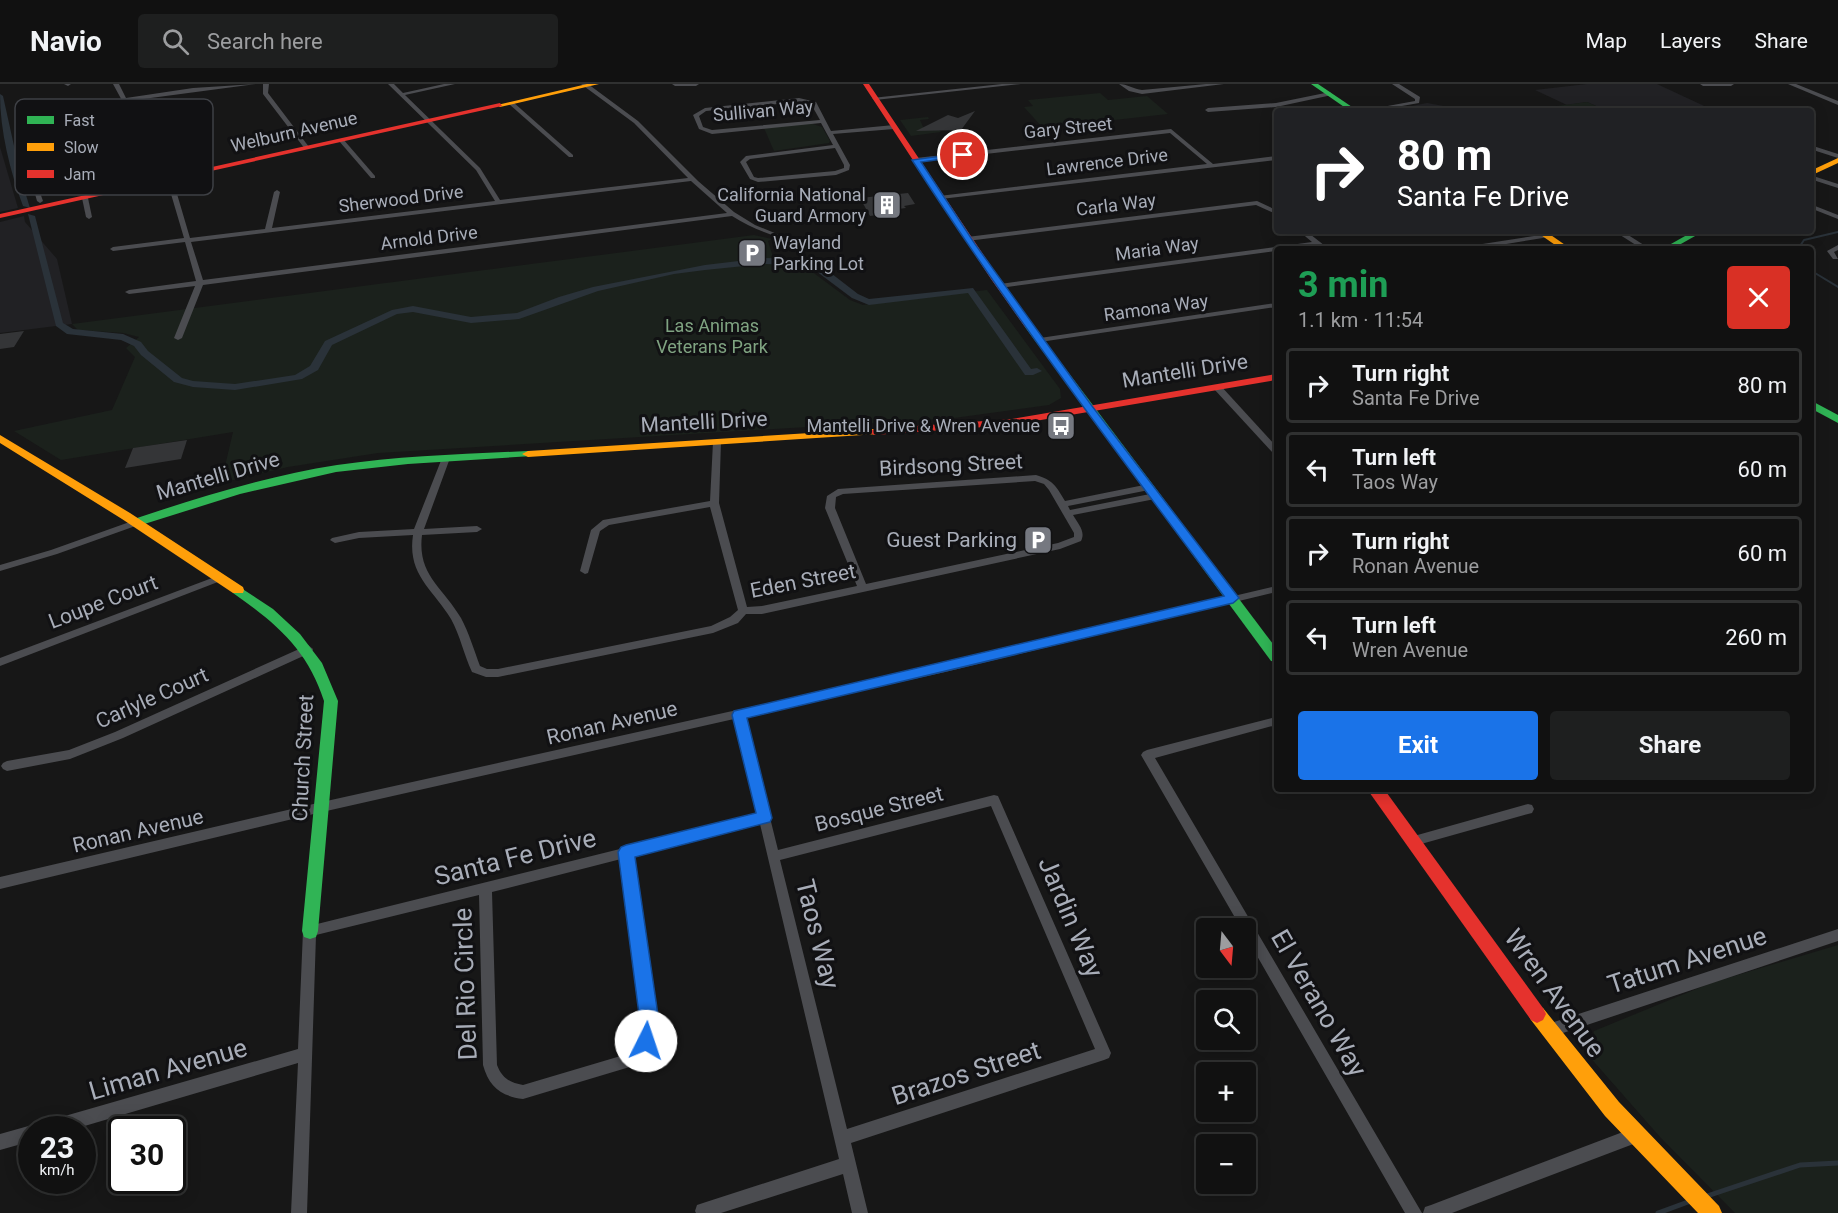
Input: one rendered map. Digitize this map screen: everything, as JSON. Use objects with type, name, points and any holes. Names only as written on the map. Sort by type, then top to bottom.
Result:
[{"type":"street","points":[[116,84],[124,99]]},
{"type":"street","points":[[132,99],[253,84]]},
{"type":"street","points":[[266,84],[265,93],[307,147]]},
{"type":"street","points":[[391,84],[431,120],[478,169],[499,203]]},
{"type":"street","points":[[403,94],[452,84]]},
{"type":"street","points":[[675,84],[696,84]]},
{"type":"street","points":[[866,84],[1000,286],[1088,408],[1274,654]]},
{"type":"street","points":[[875,98],[1018,84]]},
{"type":"street","points":[[1122,84],[1131,90],[1142,92],[1221,84]]},
{"type":"street","points":[[1314,84],[1351,108]]},
{"type":"street","points":[[1382,108],[1417,102],[1418,98],[1395,84]]},
{"type":"street","points":[[1706,85],[1731,84]]},
{"type":"street","points":[[1791,84],[1838,104]]},
{"type":"street","points":[[589,85],[643,128],[691,179],[732,214],[760,232],[801,242]]},
{"type":"street","name":"Welburn Avenue","points":[[213,168],[589,85]]},
{"type":"street","points":[[1208,110],[1276,105],[1330,94]]},
{"type":"street","name":"Sullivan Way","points":[[797,100],[810,101],[814,104],[823,121],[705,131],[700,128],[696,116],[701,111],[797,100]]},
{"type":"street","points":[[511,103],[571,156]]},
{"type":"street","points":[[823,121],[830,133],[848,166],[846,170],[768,181],[756,180],[743,162],[747,157],[837,146]]},
{"type":"street","points":[[830,133],[894,127]]},
{"type":"street","name":"Gary Street","points":[[916,160],[1171,131],[1211,165]]},
{"type":"street","points":[[341,140],[373,177]]},
{"type":"street","points":[[1814,149],[1838,158]]},
{"type":"street","name":"Lawrence Drive","points":[[941,197],[1274,158]]},
{"type":"street","points":[[1814,173],[1838,158]]},
{"type":"street","points":[[1814,177],[1838,186]]},
{"type":"street","name":"Sherwood Drive","points":[[113,249],[691,179]]},
{"type":"street","points":[[268,230],[277,192]]},
{"type":"street","points":[[38,195],[40,201]]},
{"type":"street","name":"Welburn Avenue","points":[[0,216],[98,195]]},
{"type":"street","points":[[174,195],[200,283],[178,338]]},
{"type":"street","points":[[85,198],[89,217]]},
{"type":"street","name":"Carla Way","points":[[967,239],[1240,204],[1257,203],[1274,211]]},
{"type":"street","points":[[1814,208],[1838,217]]},
{"type":"street","name":"Arnold Drive","points":[[129,292],[732,214]]},
{"type":"street","points":[[1306,234],[1322,246]]},
{"type":"street","points":[[1479,246],[1543,234],[1562,246]]},
{"type":"street","points":[[1622,234],[1642,246]]},
{"type":"street","points":[[1672,246],[1694,234]]},
{"type":"street","name":"Maria Way","points":[[1296,246],[1318,243]]},
{"type":"street","points":[[1835,258],[1830,251],[1838,247]]},
{"type":"street","name":"Maria Way","points":[[1000,286],[1274,249]]},
{"type":"street","name":"Ramona Way","points":[[1040,340],[1274,305]]},
{"type":"street","name":"Mantelli Drive","points":[[138,522],[221,494],[293,476],[379,463],[963,427],[1011,422],[1274,377]]},
{"type":"street","points":[[1217,387],[1274,449]]},
{"type":"street","points":[[1814,405],[1838,420]]},
{"type":"street","name":"Church Street","points":[[0,438],[138,522],[289,629],[308,649],[327,683],[331,701],[310,931],[300,1213]]},
{"type":"street","points":[[717,442],[714,503],[743,612]]},
{"type":"street","points":[[418,532],[446,459]]},
{"type":"street","name":"Birdsong Street","points":[[863,588],[830,508],[832,495],[848,490],[1036,478],[1050,484],[1066,508]]},
{"type":"street","points":[[1066,508],[1152,492]]},
{"type":"street","points":[[585,571],[596,530],[606,522],[714,503]]},
{"type":"street","name":"Eden Street","points":[[418,532],[416,549],[418,562],[429,585],[454,615],[476,669],[486,674],[713,629],[735,620],[743,612],[762,610],[1072,543],[1078,539],[1079,533],[1066,508]]},
{"type":"street","points":[[0,567],[43,556],[138,522]]},
{"type":"street","points":[[335,540],[359,535],[477,529]]},
{"type":"street","name":"Loupe Court","points":[[0,662],[220,578]]},
{"type":"street","name":"Ronan Avenue","points":[[0,883],[322,807],[739,715],[1274,589]]},
{"type":"street","name":"Carlyle Court","points":[[7,766],[70,754],[118,735],[308,649]]},
{"type":"street","name":"Taos Way","points":[[739,715],[860,1213]]},
{"type":"street","name":"El Verano Way","points":[[1274,721],[1147,755],[1414,1213]]},
{"type":"street","name":"Wren Avenue","points":[[1377,792],[1600,1094],[1636,1135],[1712,1213]]},
{"type":"street","name":"Bosque Street","points":[[774,856],[994,800]]},
{"type":"street","name":"Jardin Way","points":[[994,800],[1104,1053]]},
{"type":"street","points":[[1414,841],[1528,809]]},
{"type":"street","name":"Santa Fe Drive","points":[[310,931],[765,818]]},
{"type":"street","name":"Del Rio Circle","points":[[485,887],[490,1065],[499,1085],[510,1091],[523,1092],[628,1061],[646,1041],[650,1022],[626,852]]},
{"type":"street","name":"Tatum Avenue","points":[[1551,1030],[1838,935]]},
{"type":"street","name":"Brazos Street","points":[[842,1138],[1104,1053]]},
{"type":"street","name":"Liman Avenue","points":[[92,1116],[305,1054]]},
{"type":"street","points":[[1431,1213],[1636,1135]]},
{"type":"street","points":[[0,1142],[18,1137]]},
{"type":"street","points":[[703,1210],[849,1164]]},
{"type":"shaded area","points":[[1587,84],[1657,84],[1709,108],[1600,108],[1587,102],[1567,105],[1535,90]]},
{"type":"shaded area","points":[[1427,103],[1455,108],[1401,108]]},
{"type":"shaded area","points":[[0,147],[18,208],[0,212]]},
{"type":"shaded area","points":[[24,216],[25,222],[57,259],[72,324],[0,333],[0,222]]},
{"type":"green space","points":[[1100,93],[1108,100],[1147,96],[1168,114],[1043,128],[1024,107],[1033,106],[1028,100]]},
{"type":"green space","points":[[1587,102],[1600,108],[1541,108]]},
{"type":"green space","points":[[928,117],[929,119],[920,120],[924,129],[941,132],[911,136],[900,120]]},
{"type":"green space","points":[[810,123],[822,127],[829,143],[774,151],[764,128]]},
{"type":"green space","name":"Las Animas Veterans Park","points":[[754,235],[772,239],[768,241],[773,257],[803,265],[850,300],[863,305],[987,290],[1060,389],[1061,398],[1049,405],[954,418],[378,453],[288,467],[221,483],[233,432],[61,460],[14,431],[112,410],[135,357],[126,348],[139,337],[123,333],[78,330],[72,324]]},
{"type":"green space","points":[[1838,945],[1838,1213],[1735,1213],[1660,1137],[1588,1055],[1594,1031],[1711,983]]},
{"type":"building","points":[[975,111],[961,130],[916,131],[948,115],[958,118]]},
{"type":"building","name":"California National Guard Armory","points":[[908,193],[915,204],[898,209],[899,212],[870,216],[860,198]]},
{"type":"building","points":[[24,331],[14,347],[0,349],[0,334]]},
{"type":"building","points":[[187,440],[181,459],[125,468],[133,448]]},
{"type":"waterway","points":[[0,96],[15,168]]},
{"type":"waterway","points":[[23,195],[27,206]]},
{"type":"waterway","points":[[31,216],[59,324],[70,332],[123,337],[138,344],[144,353],[178,380],[193,384],[235,387],[298,377],[314,368],[328,343],[395,312],[413,309],[471,320],[519,316],[562,299],[596,289],[670,273]]},
{"type":"waterway","points":[[1800,246],[1804,240],[1838,232]]},
{"type":"waterway","points":[[675,272],[745,262],[800,262],[819,269],[855,296],[869,302],[970,290],[1029,373],[1037,371]]},
{"type":"waterway","points":[[1814,272],[1838,287]]},
{"type":"waterway","points":[[1707,1196],[1800,1165],[1838,1163]]},
{"type":"waterway","points":[[1658,1213],[1688,1202]]},
{"type":"traffic: fast","points":[[1314,84],[1350,108]]},
{"type":"traffic: fast","points":[[1672,246],[1694,234]]},
{"type":"traffic: fast","points":[[1028,325],[1274,654]]},
{"type":"traffic: fast","points":[[1814,405],[1838,420]]},
{"type":"traffic: fast","points":[[138,522],[236,491],[336,469],[408,461],[528,454]]},
{"type":"traffic: fast","points":[[238,590],[269,612],[296,637],[317,666],[331,701],[310,931]]},
{"type":"traffic: slow","points":[[500,105],[596,84]]},
{"type":"traffic: slow","points":[[1814,172],[1838,160]]},
{"type":"traffic: slow","points":[[1544,234],[1562,246]]},
{"type":"traffic: slow","points":[[528,454],[874,432]]},
{"type":"traffic: slow","points":[[0,438],[126,516],[238,590]]},
{"type":"traffic: slow","points":[[1537,1014],[1612,1109],[1712,1213]]},
{"type":"traffic: jam","points":[[866,84],[1028,325]]},
{"type":"traffic: jam","points":[[213,169],[500,105]]},
{"type":"traffic: jam","points":[[0,216],[95,195]]},
{"type":"traffic: jam","points":[[874,432],[1012,422],[1274,377]]},
{"type":"traffic: jam","points":[[1377,792],[1537,1014]]},
{"type":"place","name":"California National Guard Armory","points":[[887,205]]},
{"type":"place","name":"Wayland Parking Lot","points":[[752,253]]},
{"type":"place","name":"Mantelli Drive & Wren Avenue","points":[[1061,426]]},
{"type":"place","name":"Guest Parking","points":[[1038,540]]},
{"type":"route","points":[[646,1041],[650,1022],[626,852],[765,818],[739,715],[1233,598],[1088,408],[971,245],[916,160],[963,155]]}]
